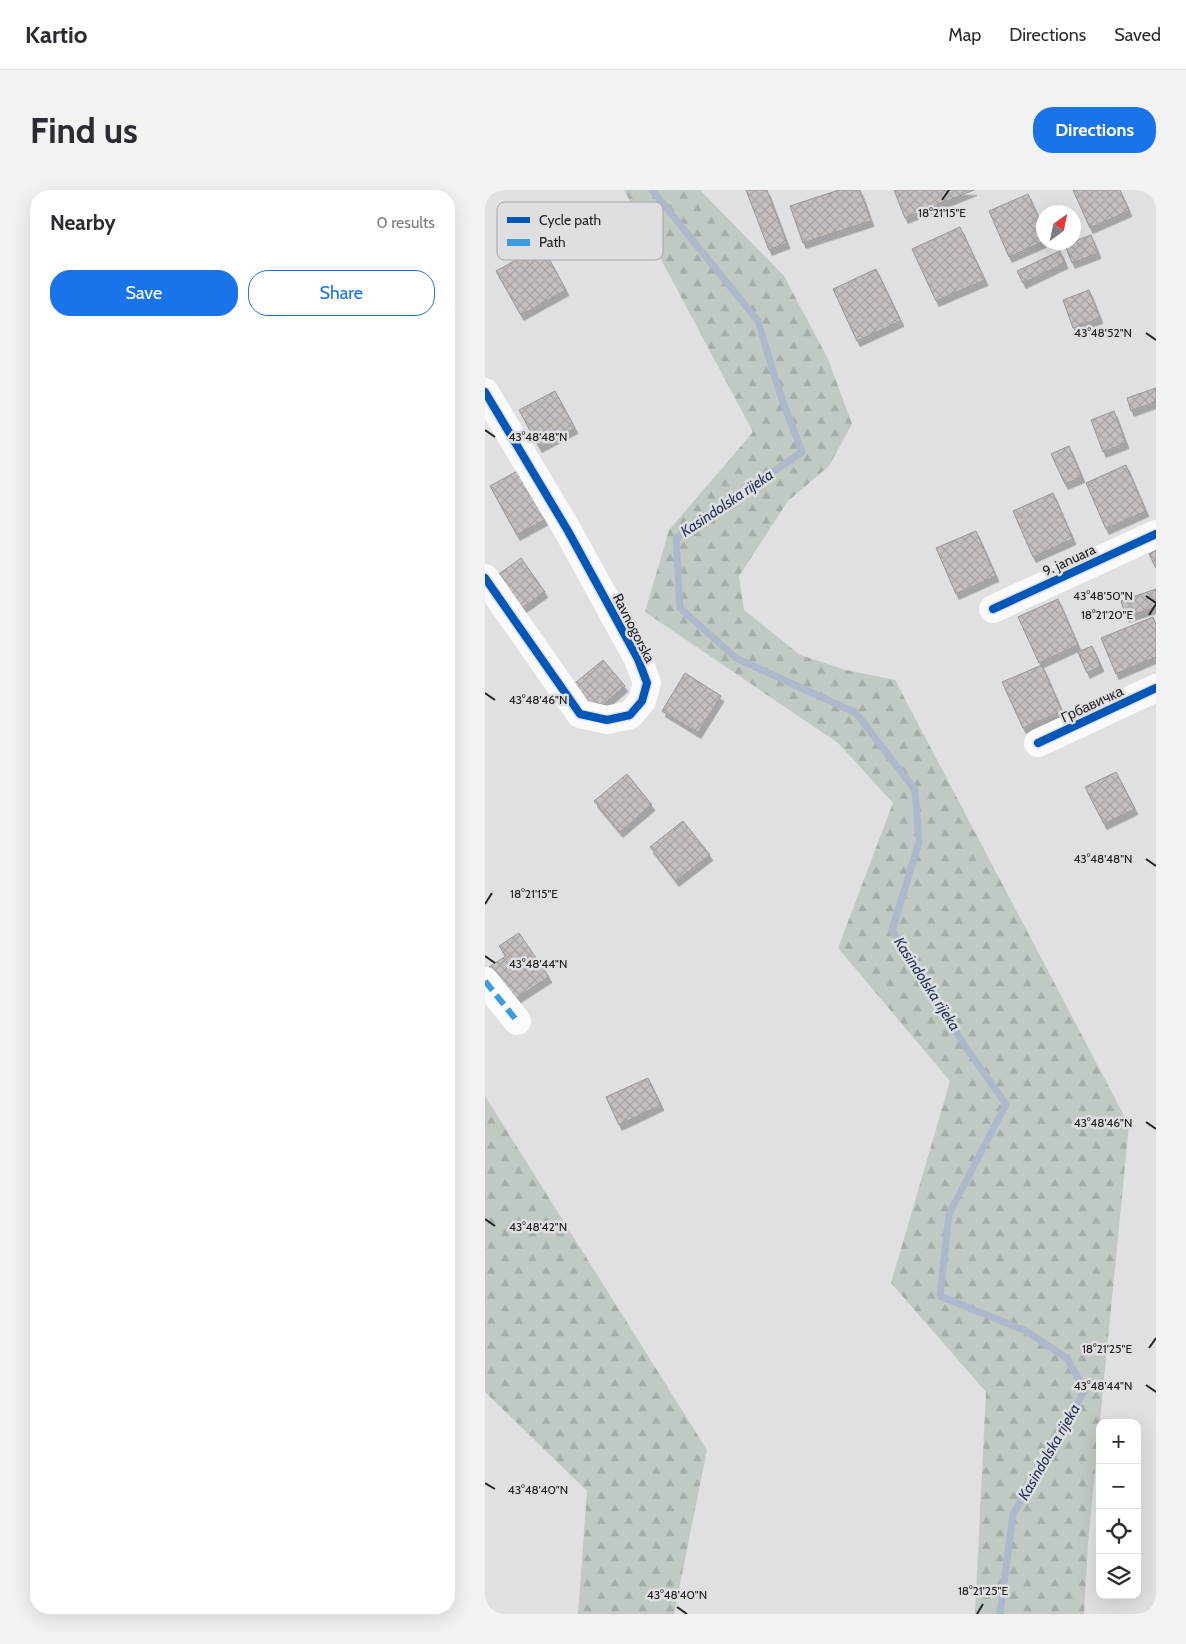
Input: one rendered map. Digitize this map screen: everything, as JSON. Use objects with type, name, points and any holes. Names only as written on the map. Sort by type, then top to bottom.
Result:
[{"type":"street","name":"Ravnogorska","points":[[485,392],[568,531],[638,660],[647,683],[642,701],[630,715],[607,720],[580,714],[485,578]]},
{"type":"street","name":"9. januara","points":[[993,609],[1156,534]]},
{"type":"street","name":"Грбавичка","points":[[1038,743],[1156,688]]},
{"type":"street","points":[[485,981],[517,1021]]},
{"type":"green space","points":[[624,190],[700,190],[784,276],[828,359],[852,424],[829,466],[788,501],[739,576],[744,610],[800,655],[846,670],[895,680],[1129,1125],[1100,1419],[1096,1419],[1096,1461],[1088,1543],[1084,1614],[975,1614],[986,1392],[891,1283],[950,1081],[838,948],[893,803],[838,743],[645,612],[669,530],[753,432],[661,260],[663,260],[663,202],[630,202]]},
{"type":"green space","points":[[485,1096],[707,1450],[674,1614],[578,1614],[587,1491],[485,1392]]},
{"type":"building","points":[[746,190],[767,190],[787,243],[769,250]]},
{"type":"building","points":[[839,190],[860,190],[871,221],[803,243],[790,206]]},
{"type":"building","points":[[894,190],[974,190],[905,218]]},
{"type":"building","points":[[1073,190],[1120,190],[1129,211],[1090,228]]},
{"type":"building","points":[[1028,194],[1036,212],[1036,245],[1009,257],[989,211]]},
{"type":"building","points":[[960,227],[985,280],[936,301],[912,249]]},
{"type":"building","points":[[1091,235],[1098,253],[1072,263],[1067,250],[1081,250],[1081,239]]},
{"type":"building","points":[[1060,251],[1065,263],[1023,283],[1017,271]]},
{"type":"building","points":[[516,260],[550,260],[566,290],[521,315],[496,271]]},
{"type":"building","points":[[876,269],[901,321],[857,341],[833,289]]},
{"type":"building","points":[[1089,290],[1100,318],[1073,328],[1063,300]]},
{"type":"building","points":[[1156,388],[1156,402],[1131,411],[1127,398]]},
{"type":"building","points":[[555,391],[575,428],[539,447],[519,410]]},
{"type":"building","points":[[1114,411],[1126,443],[1103,452],[1091,420]]},
{"type":"building","points":[[1069,446],[1082,477],[1065,484],[1051,454]]},
{"type":"building","points":[[1126,465],[1146,511],[1106,529],[1086,483]]},
{"type":"building","points":[[521,469],[548,518],[517,535],[490,486]]},
{"type":"building","points":[[1053,493],[1073,539],[1033,557],[1013,511]]},
{"type":"building","points":[[976,531],[996,576],[956,594],[936,548]]},
{"type":"building","points":[[1156,550],[1156,568],[1149,554]]},
{"type":"building","points":[[521,558],[545,592],[515,613],[492,579]]},
{"type":"building","points":[[1156,589],[1156,607],[1126,617],[1121,601]]},
{"type":"building","points":[[1058,599],[1078,645],[1039,663],[1018,617]]},
{"type":"building","points":[[1153,617],[1156,625],[1156,657],[1116,674],[1101,638]]},
{"type":"building","points":[[1092,646],[1101,666],[1087,673],[1078,652]]},
{"type":"building","points":[[603,660],[625,686],[596,711],[574,684]]},
{"type":"building","points":[[1042,665],[1062,711],[1023,728],[1002,682]]},
{"type":"building","points":[[685,673],[721,696],[698,733],[662,711]]},
{"type":"building","points":[[1116,772],[1135,809],[1104,824],[1085,787]]},
{"type":"building","points":[[627,774],[652,805],[620,832],[594,801]]},
{"type":"building","points":[[683,821],[710,855],[676,881],[650,847]]},
{"type":"building","points":[[519,933],[549,977],[512,1001],[489,967],[506,956],[499,946]]},
{"type":"building","points":[[648,1078],[661,1105],[619,1125],[606,1097]]},
{"type":"waterway","name":"Kasindolska rijeka","points":[[652,190],[662,202]]},
{"type":"waterway","name":"Kasindolska rijeka","points":[[663,204],[758,321],[780,394],[802,452],[676,538],[680,608],[736,658],[856,713],[915,790],[919,842],[892,930],[967,1049],[1006,1104],[949,1214],[940,1296],[1026,1331],[1067,1358],[1085,1390],[1013,1514],[1000,1614]]},
{"type":"marked path","points":[[485,981],[517,1021]]},
{"type":"cycle path","points":[[485,392],[568,531],[638,659],[647,683],[642,701],[630,715],[607,720],[580,714],[485,578]]},
{"type":"cycle path","points":[[993,609],[1156,534]]},
{"type":"cycle path","points":[[1038,743],[1156,688]]}]
